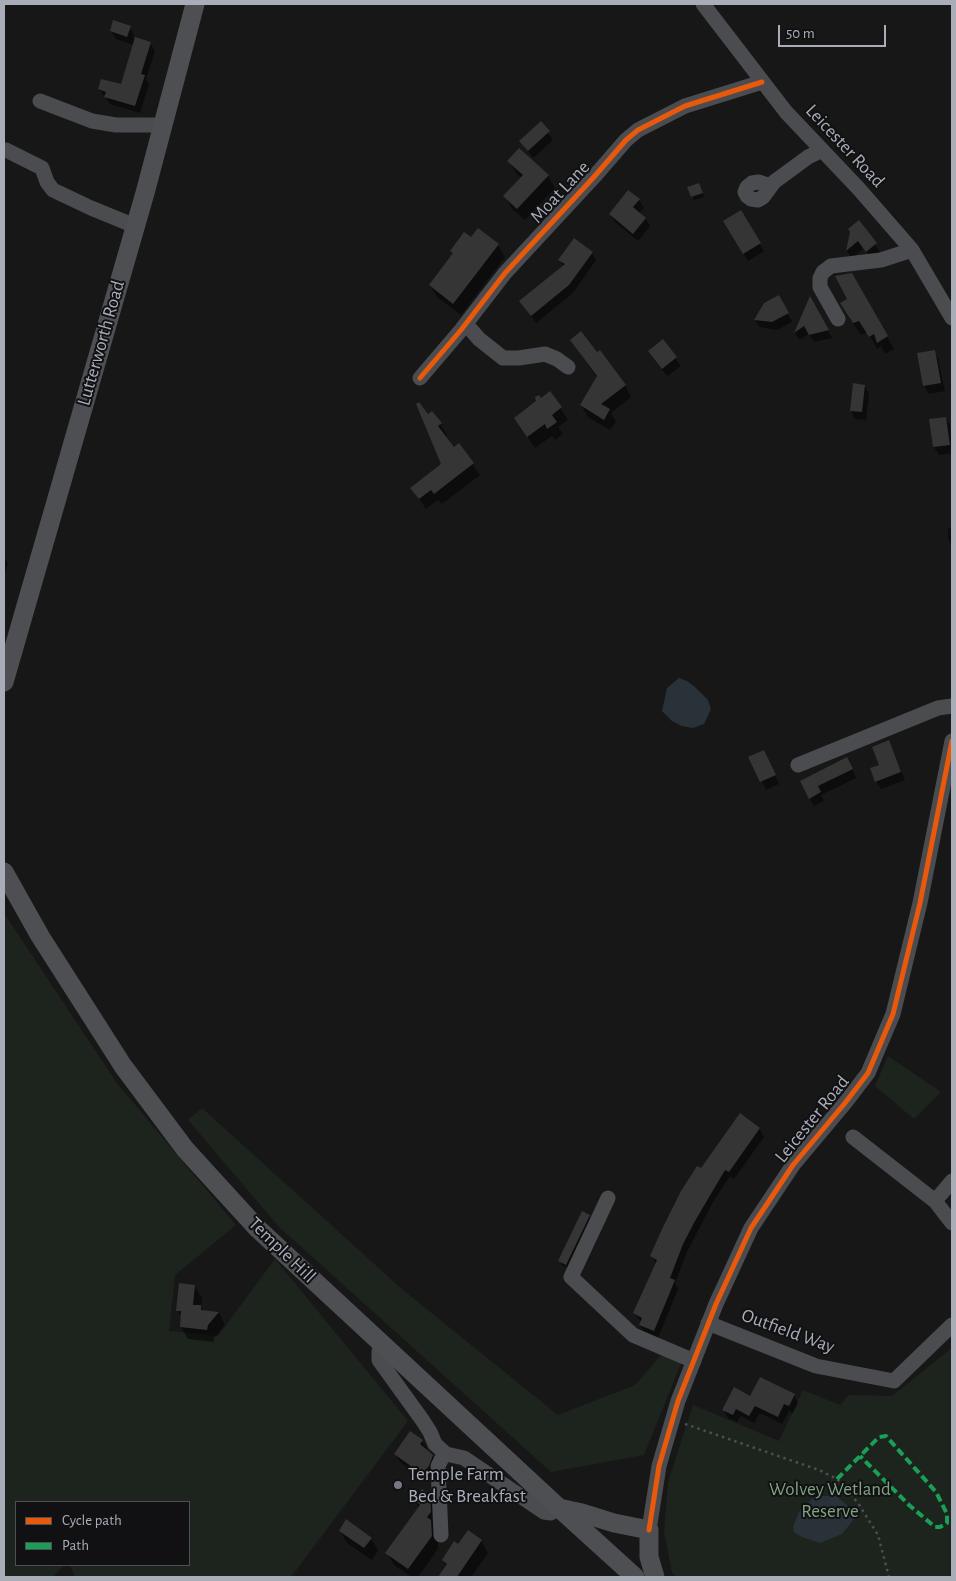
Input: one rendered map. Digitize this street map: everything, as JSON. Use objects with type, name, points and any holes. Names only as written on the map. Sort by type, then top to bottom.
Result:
[{"type":"main road","name":"Lutterworth Road","points":[[4,682],[135,226],[195,4]]},
{"type":"main road","name":"Temple Hill","points":[[4,872],[45,943],[123,1066],[185,1149],[257,1228],[559,1508],[649,1530]]},
{"type":"main road","points":[[559,1508],[635,1577]]},
{"type":"main road","points":[[649,1530],[649,1557],[655,1577]]},
{"type":"street","name":"Leicester Road","points":[[703,4],[786,112],[859,189],[912,250],[952,318]]},
{"type":"street","name":"Moat Lane","points":[[420,378],[466,324],[504,273],[632,135],[650,123],[685,106],[762,82]]},
{"type":"street","points":[[40,101],[92,121],[116,125],[162,125]]},
{"type":"street","points":[[6,150],[42,168],[47,182],[53,190],[135,226]]},
{"type":"street","points":[[771,186],[808,157],[822,150]]},
{"type":"street","points":[[838,319],[820,287],[820,278],[823,272],[831,266],[881,260],[912,250]]},
{"type":"street","points":[[466,324],[479,339],[503,358],[519,358],[545,354],[557,358],[568,367]]},
{"type":"street","points":[[798,765],[938,708],[952,706]]},
{"type":"street","name":"Leicester Road","points":[[649,1530],[659,1466],[672,1419],[708,1323],[751,1228],[793,1164],[868,1073],[893,1014],[920,903],[952,741]]},
{"type":"street","points":[[853,1137],[935,1201],[952,1223]]},
{"type":"street","points":[[935,1201],[952,1182]]},
{"type":"street","points":[[608,1198],[571,1277],[633,1335],[694,1361]]},
{"type":"street","name":"Outfield Way","points":[[708,1323],[816,1366],[894,1380],[952,1325]]},
{"type":"street","points":[[384,1347],[379,1351],[379,1360],[423,1421],[435,1444],[446,1454],[464,1458],[544,1512],[551,1514],[559,1508]]},
{"type":"street","points":[[441,1535],[438,1466],[446,1454]]},
{"type":"path","points":[[672,1419],[837,1478],[858,1503],[878,1535],[889,1577]]},
{"type":"green space","points":[[4,913],[116,1082],[236,1225],[175,1275],[169,1331],[218,1336],[275,1259],[408,1421],[291,1577],[75,1577],[70,1566],[190,1566],[190,1501],[15,1501],[15,1566],[63,1566],[53,1577],[4,1577]]},
{"type":"green space","points":[[888,1056],[941,1092],[914,1119],[875,1086]]},
{"type":"green space","points":[[202,1108],[403,1290],[558,1415],[635,1385],[663,1353],[682,1361],[644,1455],[551,1472],[279,1227],[188,1120]]},
{"type":"green space","name":"Wolvey Wetland Reserve","points":[[952,1348],[952,1577],[675,1577],[672,1572],[664,1532],[668,1482],[693,1405],[779,1441],[803,1390],[840,1405],[849,1395],[892,1396]]},
{"type":"shaded area","points":[[679,678],[694,686],[708,700],[711,709],[704,724],[693,728],[682,726],[672,721],[662,711],[667,688]]},
{"type":"shaded area","points":[[815,1496],[836,1496],[858,1514],[842,1534],[820,1543],[802,1537],[794,1532],[793,1527],[799,1512]]},
{"type":"building","points":[[113,20],[131,26],[127,37],[110,31]]},
{"type":"building","points":[[135,37],[151,42],[141,74],[145,75],[135,106],[104,97],[106,92],[98,89],[101,79],[121,84]]},
{"type":"building","points":[[541,121],[550,131],[528,151],[519,141]]},
{"type":"building","points":[[519,148],[549,175],[517,209],[503,196],[523,175],[507,161]]},
{"type":"building","points":[[699,183],[703,193],[691,197],[687,187]]},
{"type":"building","points":[[628,190],[640,199],[633,207],[646,218],[633,234],[609,214]]},
{"type":"building","points":[[741,210],[761,243],[743,254],[723,221]]},
{"type":"building","points":[[859,220],[877,243],[866,252],[858,241],[846,251],[850,232],[848,229]]},
{"type":"building","points":[[478,228],[499,244],[453,304],[429,285],[453,253],[450,251],[464,232],[471,237]]},
{"type":"building","points":[[574,238],[593,252],[569,285],[531,316],[519,301],[565,264],[558,260]]},
{"type":"building","points":[[852,273],[888,336],[877,343],[874,334],[869,337],[859,321],[853,323],[840,303],[847,299],[835,276]]},
{"type":"building","points":[[779,295],[789,313],[772,322],[754,320],[764,303]]},
{"type":"building","points":[[810,296],[829,330],[809,335],[804,326],[794,333]]},
{"type":"building","points":[[581,331],[597,352],[600,350],[626,385],[601,404],[610,409],[604,420],[580,405],[597,376],[570,340]]},
{"type":"building","points":[[663,339],[677,357],[662,369],[648,351]]},
{"type":"building","points":[[935,350],[941,383],[923,386],[917,353]]},
{"type":"building","points":[[853,383],[865,385],[862,412],[850,411]]},
{"type":"building","points":[[550,391],[562,407],[552,415],[557,422],[547,429],[545,424],[527,437],[514,418],[536,401],[535,397],[539,395],[541,398]]},
{"type":"building","points":[[419,402],[428,414],[432,411],[442,423],[438,426],[454,447],[459,443],[474,463],[434,494],[431,490],[419,499],[410,488],[441,464],[416,404]]},
{"type":"building","points":[[946,417],[950,445],[933,447],[929,419]]},
{"type":"building","points":[[889,740],[901,772],[875,782],[870,768],[879,765],[872,747]]},
{"type":"building","points":[[764,750],[776,775],[760,782],[748,757]]},
{"type":"building","points":[[847,757],[853,769],[818,786],[821,792],[809,799],[800,781]]},
{"type":"building","points":[[740,1113],[760,1128],[729,1172],[725,1170],[695,1221],[683,1244],[670,1278],[675,1280],[654,1331],[639,1325],[642,1318],[633,1313],[657,1260],[650,1256],[663,1227],[681,1191],[697,1166],[701,1168]]},
{"type":"building","points":[[582,1211],[590,1215],[566,1265],[558,1261]]},
{"type":"building","points":[[179,1283],[195,1285],[193,1305],[201,1305],[201,1310],[219,1312],[208,1325],[207,1330],[180,1327],[181,1311],[176,1311]]},
{"type":"building","points":[[760,1377],[795,1394],[789,1406],[784,1404],[778,1417],[755,1406],[749,1416],[736,1409],[733,1415],[722,1410],[734,1387],[750,1396]]},
{"type":"building","points":[[410,1431],[423,1440],[420,1444],[433,1455],[429,1466],[422,1474],[394,1454]]},
{"type":"building","points":[[422,1489],[430,1495],[431,1512],[427,1517],[431,1520],[432,1536],[408,1569],[385,1553],[420,1505],[414,1500]]},
{"type":"building","points":[[346,1519],[372,1538],[364,1548],[339,1531]]},
{"type":"building","points":[[468,1530],[482,1540],[457,1577],[438,1577],[447,1564],[442,1560],[454,1541],[458,1544]]},
{"type":"marked path","points":[[837,1479],[879,1437],[886,1436],[936,1492],[947,1514],[947,1523],[940,1527],[935,1527],[909,1505],[860,1456]]},
{"type":"cycle path","points":[[420,378],[461,330],[505,273],[626,140],[638,130],[685,106],[762,82]]},
{"type":"cycle path","points":[[649,1530],[659,1466],[678,1401],[716,1304],[751,1228],[793,1165],[868,1073],[893,1014],[920,903],[952,741]]},
{"type":"place","name":"Temple Farm Bed & Breakfast","points":[[398,1485]]}]
